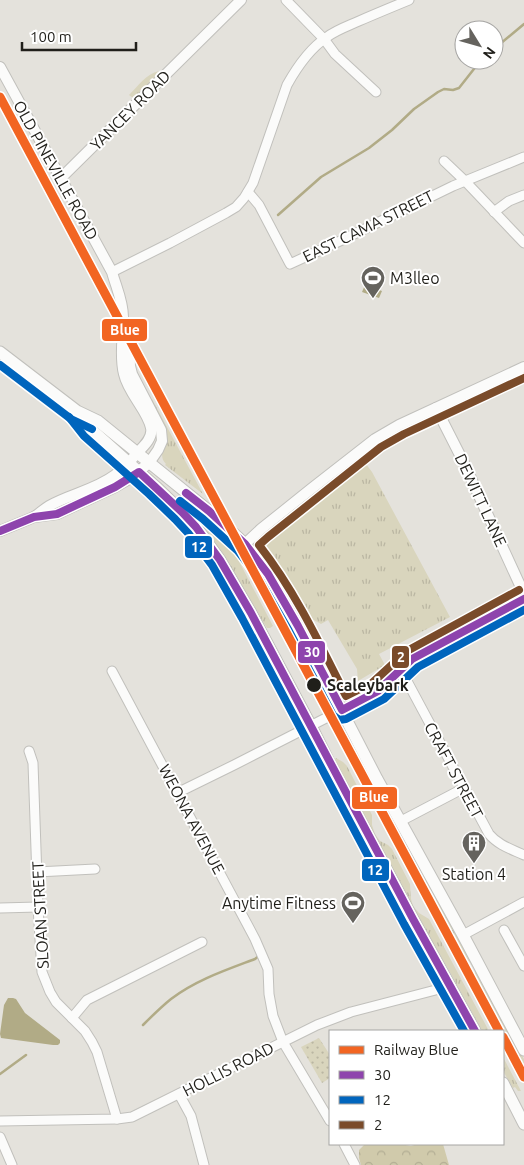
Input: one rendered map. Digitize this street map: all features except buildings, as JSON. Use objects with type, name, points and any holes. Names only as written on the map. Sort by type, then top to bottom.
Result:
[{"type":"main road","points":[[0,352],[77,411],[98,421],[209,512],[245,544],[268,574],[524,1050]]},
{"type":"main road","points":[[77,411],[91,429],[182,512],[196,527],[220,560],[252,613],[328,760],[474,1030]]},
{"type":"main road","points":[[504,1085],[519,1103],[524,1122]]},
{"type":"street","name":"YANCEY ROAD","points":[[61,178],[241,0]]},
{"type":"street","points":[[286,0],[324,39],[335,54],[376,92]]},
{"type":"street","points":[[112,272],[170,244],[236,207],[253,183],[287,85],[302,60],[324,39],[341,29],[409,0]]},
{"type":"street","name":"OLD PINEVILLE ROAD","points":[[0,67],[112,272],[123,311],[122,348],[124,374],[130,389],[151,425],[152,432],[137,453]]},
{"type":"street","name":"EAST CAMA STREET","points":[[248,192],[259,205],[290,264],[340,242],[440,192],[524,157]]},
{"type":"street","points":[[444,161],[524,243]]},
{"type":"street","points":[[494,212],[509,201],[524,195]]},
{"type":"street","name":"OLD PINEVILLE ROAD","points":[[34,517],[57,514],[115,487],[139,472],[149,463],[162,440],[161,430],[132,374],[129,347],[130,318],[127,297],[121,281],[112,272]]},
{"type":"street","points":[[245,544],[260,529],[375,439],[399,425],[524,367]]},
{"type":"street","name":"DEWITT LANE","points":[[436,408],[524,594]]},
{"type":"street","points":[[0,530],[34,517],[49,506],[84,492],[114,476],[137,453]]},
{"type":"street","points":[[177,793],[378,691],[387,684],[400,668],[412,659],[524,599]]},
{"type":"street","name":"CRAFT STREET","points":[[400,668],[489,834],[500,844],[524,855]]},
{"type":"street","name":"WEONA AVENUE","points":[[112,671],[255,939],[268,969],[269,994],[273,1016],[283,1042]]},
{"type":"street","name":"SLOAN STREET","points":[[29,751],[33,763],[42,972],[56,1002],[85,1031],[92,1042],[97,1052],[117,1119]]},
{"type":"street","points":[[401,822],[464,788]]},
{"type":"street","points":[[37,872],[94,869]]},
{"type":"street","points":[[463,935],[524,902]]},
{"type":"street","points":[[0,908],[38,907]]},
{"type":"street","points":[[504,930],[524,966]]},
{"type":"street","points":[[72,1018],[88,1000],[202,942]]},
{"type":"street","points":[[515,948],[524,943]]},
{"type":"street","name":"HOLLIS ROAD","points":[[0,1121],[117,1119],[137,1115],[317,1025],[339,1016],[451,986]]},
{"type":"street","points":[[283,1042],[329,1119]]},
{"type":"street","points":[[179,1094],[191,1116],[204,1165]]},
{"type":"street","points":[[0,1137],[12,1165]]},
{"type":"street","points":[[345,1145],[355,1165]]},
{"type":"green space","points":[[159,71],[159,75],[136,97],[133,98],[129,95],[146,78]]},
{"type":"green space","points":[[152,399],[203,494],[165,465],[162,457],[161,435],[150,402]]},
{"type":"green space","points":[[363,460],[372,472],[450,617],[379,654],[385,665],[358,681],[357,669],[328,620],[321,624],[310,618],[296,591],[259,544]]},
{"type":"green space","points":[[178,496],[222,529],[273,626],[267,628],[202,527],[176,498]]},
{"type":"green space","points":[[249,559],[274,593],[287,617],[283,620]]},
{"type":"green space","points":[[338,724],[401,828],[524,1059],[524,1073],[504,1035],[504,1030],[501,1030],[475,982],[473,967],[470,962],[461,956],[436,908],[436,896],[422,883],[399,839],[400,831],[394,820],[385,812]]},
{"type":"green space","points":[[336,758],[347,766],[372,815],[372,825],[375,834],[380,841],[392,849],[410,884],[413,906],[419,913],[429,919],[488,1030],[481,1030],[417,917],[334,761]]},
{"type":"green space","points":[[319,1038],[329,1053],[329,1079],[322,1083],[301,1047]]},
{"type":"green space","points":[[504,1059],[521,1091],[518,1091],[515,1087],[513,1088],[504,1073]]},
{"type":"green space","points":[[364,1145],[443,1145],[449,1165],[361,1165],[359,1150]]},
{"type":"shaded area","points":[[365,285],[382,291],[379,298],[362,292]]},
{"type":"shaded area","points":[[8,998],[16,999],[25,1013],[60,1040],[60,1043],[53,1045],[1,1038],[4,1005]]},
{"type":"waterway","points":[[504,41],[524,24]]},
{"type":"waterway","points":[[278,215],[321,177],[369,148],[414,109],[438,92],[444,89],[453,90],[459,88],[473,70]]},
{"type":"waterway","points":[[143,1025],[171,999],[191,986],[255,959],[260,955]]},
{"type":"waterway","points":[[0,1074],[26,1055]]},
{"type":"rail line","name":"Blue","points":[[0,97],[498,1030]]},
{"type":"rail line","name":"Blue","points":[[504,1039],[524,1077]]},
{"type":"transit line","name":"12","points":[[0,365],[71,419],[92,429]]},
{"type":"transit line","name":"2","points":[[519,590],[407,651],[372,683],[346,696],[295,599],[259,545],[381,447],[404,434],[524,378]]},
{"type":"transit line","name":"12","points":[[69,417],[84,436],[175,519],[212,565],[404,924],[463,1030]]},
{"type":"transit line","name":"30","points":[[0,531],[34,517],[57,514],[115,487],[139,472],[182,512],[196,527],[220,560],[251,613],[413,919],[474,1030]]},
{"type":"transit line","name":"30","points":[[186,493],[245,544],[268,574],[342,710],[378,691],[412,659],[524,599]]},
{"type":"transit line","name":"12","points":[[180,501],[238,551],[260,580],[333,715],[339,720],[346,719],[384,699],[418,667],[524,610]]},
{"type":"place","name":"M3lleo","points":[[373,299]]},
{"type":"place","name":"Scaleybark","points":[[314,685]]},
{"type":"place","name":"Station 4","points":[[474,864]]},
{"type":"place","name":"Anytime Fitness","points":[[353,924]]}]
